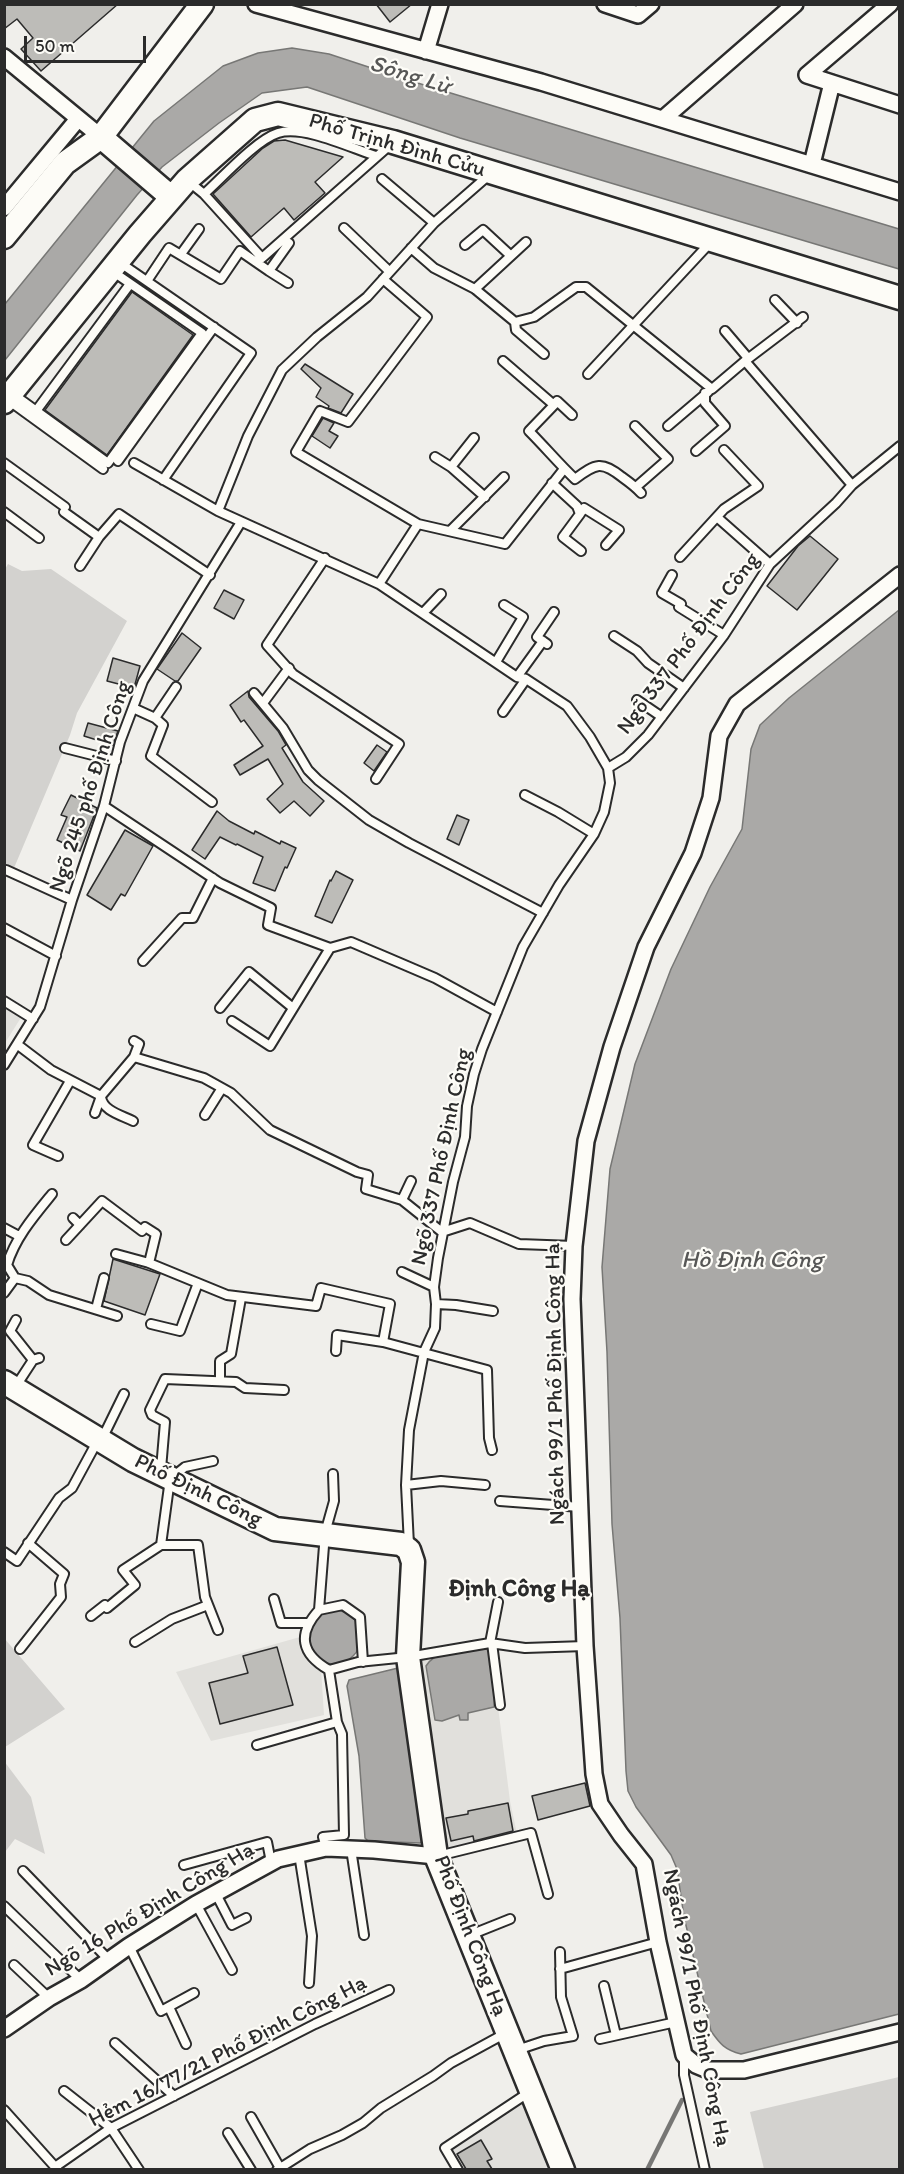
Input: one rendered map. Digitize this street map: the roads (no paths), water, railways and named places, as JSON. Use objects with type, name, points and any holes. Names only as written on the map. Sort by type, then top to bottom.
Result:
[{"type":"main road","points":[[4,237],[65,163],[109,144],[202,4]]},
{"type":"main road","name":"Phố Trịnh Đình Cửu","points":[[8,398],[114,266],[164,191],[195,187],[255,120],[278,114],[304,119],[385,149],[492,173],[900,298]]},
{"type":"main road","points":[[109,144],[164,191]]},
{"type":"main road","name":"Phố Định Công","points":[[10,1384],[133,1461],[275,1529],[325,1533],[401,1544],[409,1550]]},
{"type":"main road","name":"Phố Định Công Hạ","points":[[409,1550],[413,1562],[408,1657],[436,1856],[563,2169]]},
{"type":"street","points":[[256,4],[541,82],[900,192]]},
{"type":"street","points":[[426,51],[440,4]]},
{"type":"street","points":[[604,4],[638,15],[651,4]]},
{"type":"street","points":[[663,119],[795,4]]},
{"type":"street","points":[[890,4],[807,75],[900,105]]},
{"type":"street","points":[[4,57],[109,144]]},
{"type":"street","points":[[812,164],[832,83]]},
{"type":"street","points":[[4,208],[78,119]]},
{"type":"street","name":"Ngách 99/1 Phố Định Công Hạ","points":[[684,2055],[658,1942],[644,1864],[600,1804],[594,1774],[585,1646],[572,1299],[574,1246],[586,1141],[612,1047],[646,947],[693,853],[711,798],[719,736],[737,704],[900,575]]},
{"type":"street","name":"Ngõ 16 Phố Định Công Hạ","points":[[4,2029],[195,1904],[272,1862],[326,1848],[436,1856]]},
{"type":"street","points":[[684,2055],[696,2065],[708,2070],[744,2070],[900,2032]]},
{"type":"lane","points":[[195,187],[261,258],[385,149]]},
{"type":"lane","points":[[218,511],[248,436],[282,370],[367,297],[434,224],[492,173]]},
{"type":"lane","points":[[382,178],[434,224]]},
{"type":"lane","points":[[181,254],[199,228]]},
{"type":"lane","points":[[344,228],[389,272]]},
{"type":"lane","points":[[465,245],[483,230],[510,255]]},
{"type":"lane","points":[[588,374],[712,241]]},
{"type":"lane","points":[[476,289],[526,242]]},
{"type":"lane","points":[[269,271],[289,243]]},
{"type":"lane","points":[[147,281],[169,248],[221,279],[240,251],[288,284]]},
{"type":"lane","points":[[411,248],[434,268],[476,289],[515,322],[516,330],[544,354]]},
{"type":"lane","points":[[114,266],[147,281],[251,353],[162,480]]},
{"type":"lane","points":[[8,398],[36,411],[108,463],[202,333],[130,284],[114,266]]},
{"type":"lane","points":[[383,279],[427,317],[348,422],[320,411],[296,452],[418,524],[505,544],[564,469]]},
{"type":"lane","points":[[36,411],[130,284]]},
{"type":"lane","points":[[515,322],[534,317],[576,286],[586,287],[634,324],[708,391]]},
{"type":"lane","points":[[668,426],[746,360],[800,320],[775,300]]},
{"type":"lane","points":[[118,461],[214,327]]},
{"type":"lane","points":[[725,331],[746,360],[852,485]]},
{"type":"lane","points":[[502,361],[554,405]]},
{"type":"lane","points":[[696,451],[724,426],[705,403],[708,391]]},
{"type":"lane","points":[[8,398],[103,469]]},
{"type":"lane","points":[[572,415],[557,401],[529,431],[575,479],[597,465],[608,465],[638,490],[668,459],[635,426]]},
{"type":"lane","points":[[451,467],[474,438]]},
{"type":"lane","name":"Ngõ 337 Phố Định Công","points":[[409,1550],[406,1485],[410,1430],[424,1353],[435,1328],[434,1287],[442,1232],[465,1137],[467,1106],[474,1074],[523,947],[594,834],[608,798],[610,783],[608,768],[639,746],[724,635],[753,594],[770,564],[836,503],[852,485],[900,446]]},
{"type":"lane","points":[[680,557],[724,509],[758,486],[724,450]]},
{"type":"lane","points":[[435,457],[451,467],[485,497]]},
{"type":"lane","points":[[4,463],[99,537]]},
{"type":"lane","points":[[134,463],[218,511],[379,584],[517,676],[526,679],[567,706],[590,737],[608,768]]},
{"type":"lane","points":[[450,531],[504,477]]},
{"type":"lane","points":[[552,483],[577,506],[580,514]]},
{"type":"lane","points":[[581,551],[563,537],[584,508],[619,530],[606,545]]},
{"type":"lane","points":[[4,512],[39,538]]},
{"type":"lane","points":[[80,566],[99,537],[119,514],[210,575]]},
{"type":"lane","points":[[718,518],[770,564]]},
{"type":"lane","name":"Ngõ 245 phố Định Công","points":[[4,1065],[40,1007],[72,900],[104,806],[120,741],[143,681],[241,522]]},
{"type":"lane","points":[[379,584],[418,524]]},
{"type":"lane","points":[[325,558],[267,645],[293,674],[399,744],[375,779]]},
{"type":"lane","points":[[672,575],[662,593],[681,604],[679,607],[724,635]]},
{"type":"lane","points":[[423,613],[441,594]]},
{"type":"lane","points":[[496,662],[523,617],[504,605]]},
{"type":"lane","points":[[517,676],[545,642],[537,637],[554,612]]},
{"type":"lane","points":[[615,636],[637,651],[648,663],[684,687]]},
{"type":"lane","points":[[263,704],[288,668]]},
{"type":"lane","points":[[503,712],[526,679]]},
{"type":"lane","points":[[155,718],[176,687]]},
{"type":"lane","points":[[254,693],[283,728],[308,770],[361,813],[409,843],[543,913]]},
{"type":"lane","points":[[637,700],[662,717]]},
{"type":"lane","points":[[133,708],[155,718],[163,725],[151,756],[212,802]]},
{"type":"lane","points":[[65,748],[116,761]]},
{"type":"lane","points":[[525,795],[594,834]]},
{"type":"lane","points":[[104,806],[213,878],[271,908],[268,925],[330,948],[351,942],[435,978],[497,1012]]},
{"type":"lane","points":[[6,870],[72,900]]},
{"type":"lane","points":[[143,961],[182,918],[193,918],[213,878]]},
{"type":"lane","points":[[4,928],[56,956]]},
{"type":"lane","points":[[232,1021],[270,1046],[330,948]]},
{"type":"lane","points":[[220,1008],[249,972],[293,1008]]},
{"type":"lane","points":[[4,1001],[33,1019]]},
{"type":"lane","points":[[95,1113],[101,1095],[134,1057],[139,1044],[134,1041]]},
{"type":"lane","points":[[18,1045],[51,1070],[101,1095]]},
{"type":"lane","points":[[134,1057],[204,1078],[231,1093],[270,1130],[357,1172],[368,1175],[366,1189],[402,1200],[442,1232],[470,1223],[519,1244],[574,1246]]},
{"type":"lane","points":[[58,1156],[33,1145],[70,1081]]},
{"type":"lane","points":[[205,1115],[222,1088]]},
{"type":"lane","points":[[101,1095],[102,1104],[105,1107],[133,1121]]},
{"type":"lane","points":[[402,1200],[411,1181]]},
{"type":"lane","points":[[52,1194],[19,1236],[7,1265],[15,1278],[28,1281],[49,1295],[117,1316]]},
{"type":"lane","points":[[66,1240],[102,1201],[142,1232],[145,1227],[156,1234],[150,1263]]},
{"type":"lane","points":[[73,1218],[80,1225]]},
{"type":"lane","points":[[4,1228],[19,1236]]},
{"type":"lane","points":[[116,1254],[150,1263],[227,1295],[241,1298],[316,1306],[321,1288],[390,1304],[383,1342]]},
{"type":"lane","points":[[402,1272],[434,1287]]},
{"type":"lane","points":[[4,1293],[15,1278]]},
{"type":"lane","points":[[96,1309],[104,1278]]},
{"type":"lane","points":[[151,1324],[180,1331],[198,1282]]},
{"type":"lane","points":[[220,1381],[220,1361],[231,1354],[241,1298]]},
{"type":"lane","points":[[436,1304],[493,1311]]},
{"type":"lane","points":[[10,1384],[36,1359],[10,1331],[16,1320]]},
{"type":"lane","points":[[336,1351],[337,1335],[383,1342],[487,1370],[489,1438],[492,1450]]},
{"type":"lane","points":[[161,1545],[165,1422],[152,1415],[150,1410],[165,1378],[236,1382],[245,1388],[284,1390]]},
{"type":"lane","points":[[4,1552],[17,1561],[59,1498],[72,1488],[124,1394]]},
{"type":"lane","points":[[165,1477],[185,1467],[213,1461]]},
{"type":"lane","points":[[333,1474],[334,1502],[325,1533],[319,1610],[308,1623],[303,1638],[309,1654],[317,1663],[329,1670],[363,1662],[491,1643],[525,1648],[585,1646]]},
{"type":"lane","points":[[406,1485],[441,1481],[485,1485]]},
{"type":"lane","points":[[500,1501],[580,1507]]},
{"type":"lane","points":[[20,1649],[62,1597],[60,1584],[64,1575],[28,1543]]},
{"type":"lane","points":[[91,1616],[105,1605],[107,1608],[135,1586],[123,1570],[161,1545],[198,1545],[201,1581],[218,1630]]},
{"type":"lane","points":[[274,1599],[281,1623],[308,1623]]},
{"type":"lane","points":[[498,1602],[491,1643],[500,1705]]},
{"type":"lane","points":[[135,1642],[172,1619],[208,1605]]},
{"type":"lane","points":[[319,1610],[343,1605],[360,1617],[363,1662]]},
{"type":"lane","points":[[326,1848],[323,1837],[344,1835],[342,1734],[337,1722],[329,1670]]},
{"type":"lane","points":[[257,1745],[337,1722]]},
{"type":"lane","points":[[436,1856],[531,1833],[548,1894]]},
{"type":"lane","points":[[184,1865],[267,1842],[272,1862]]},
{"type":"lane","points":[[351,1849],[364,1935]]},
{"type":"lane","points":[[298,1854],[312,1936],[309,1983]]},
{"type":"lane","points":[[23,1871],[109,1960]]},
{"type":"lane","points":[[215,1892],[232,1925],[246,1918]]},
{"type":"lane","points":[[195,1904],[232,1970]]},
{"type":"lane","points":[[4,1906],[81,1980]]},
{"type":"lane","points":[[468,1936],[510,1919]]},
{"type":"lane","points":[[560,1969],[658,1942]]},
{"type":"lane","points":[[129,1946],[161,2011],[194,1994]]},
{"type":"lane","points":[[252,2117],[279,2169],[310,2149],[363,2123],[381,2108],[434,2076],[451,2062],[511,2041],[544,2041],[573,2037],[561,1996],[560,1952]]},
{"type":"lane","points":[[14,1965],[49,1998]]},
{"type":"lane","points":[[604,1986],[616,2035]]},
{"type":"lane","name":"Hẻm 16/77/21 Phố Định Công Hạ","points":[[56,2168],[111,2128],[315,2024],[389,1990]]},
{"type":"lane","points":[[169,2007],[186,2044]]},
{"type":"lane","points":[[600,2039],[676,2022]]},
{"type":"lane","points":[[115,2043],[174,2096]]},
{"type":"lane","name":"Ngách 99/1 Phố Định Công Hạ","points":[[684,2055],[684,2075],[705,2169]]},
{"type":"lane","points":[[64,2091],[111,2128],[139,2169]]},
{"type":"lane","points":[[458,2169],[445,2148],[532,2091]]},
{"type":"lane","points":[[4,2110],[56,2168]]},
{"type":"lane","points":[[228,2133],[251,2169]]},
{"type":"water","points":[[292,48],[329,54],[899,229],[899,269],[460,138],[307,87],[262,93],[162,167],[5,360],[5,304],[154,121],[223,66],[258,53]]},
{"type":"water","name":"Hồ Định Công","points":[[899,610],[899,2014],[741,2054],[723,2046],[711,2031],[684,1917],[677,1869],[671,1855],[636,1807],[628,1791],[620,1618],[612,1524],[602,1267],[610,1169],[635,1064],[671,969],[710,887],[742,829],[751,749],[760,725],[789,698]]},
{"type":"water","points":[[334,1610],[344,1612],[353,1618],[359,1627],[361,1637],[359,1647],[353,1656],[344,1662],[334,1664],[324,1662],[315,1656],[309,1647],[307,1637],[309,1627],[315,1618],[324,1612]]},
{"type":"water","points":[[483,1648],[489,1652],[495,1690],[494,1707],[468,1713],[468,1720],[460,1720],[459,1715],[442,1721],[435,1720],[426,1666],[431,1660],[444,1653]]},
{"type":"water","points":[[398,1668],[402,1670],[424,1840],[420,1843],[368,1841],[365,1838],[359,1756],[347,1686],[349,1680]]},
{"type":"waterway","points":[[647,2170],[682,2100]]},
{"type":"district","name":"Định Công Hạ","points":[[519,1590]]},
{"type":"water label","name":"Sông Lừ","points":[[410,76]]}]
